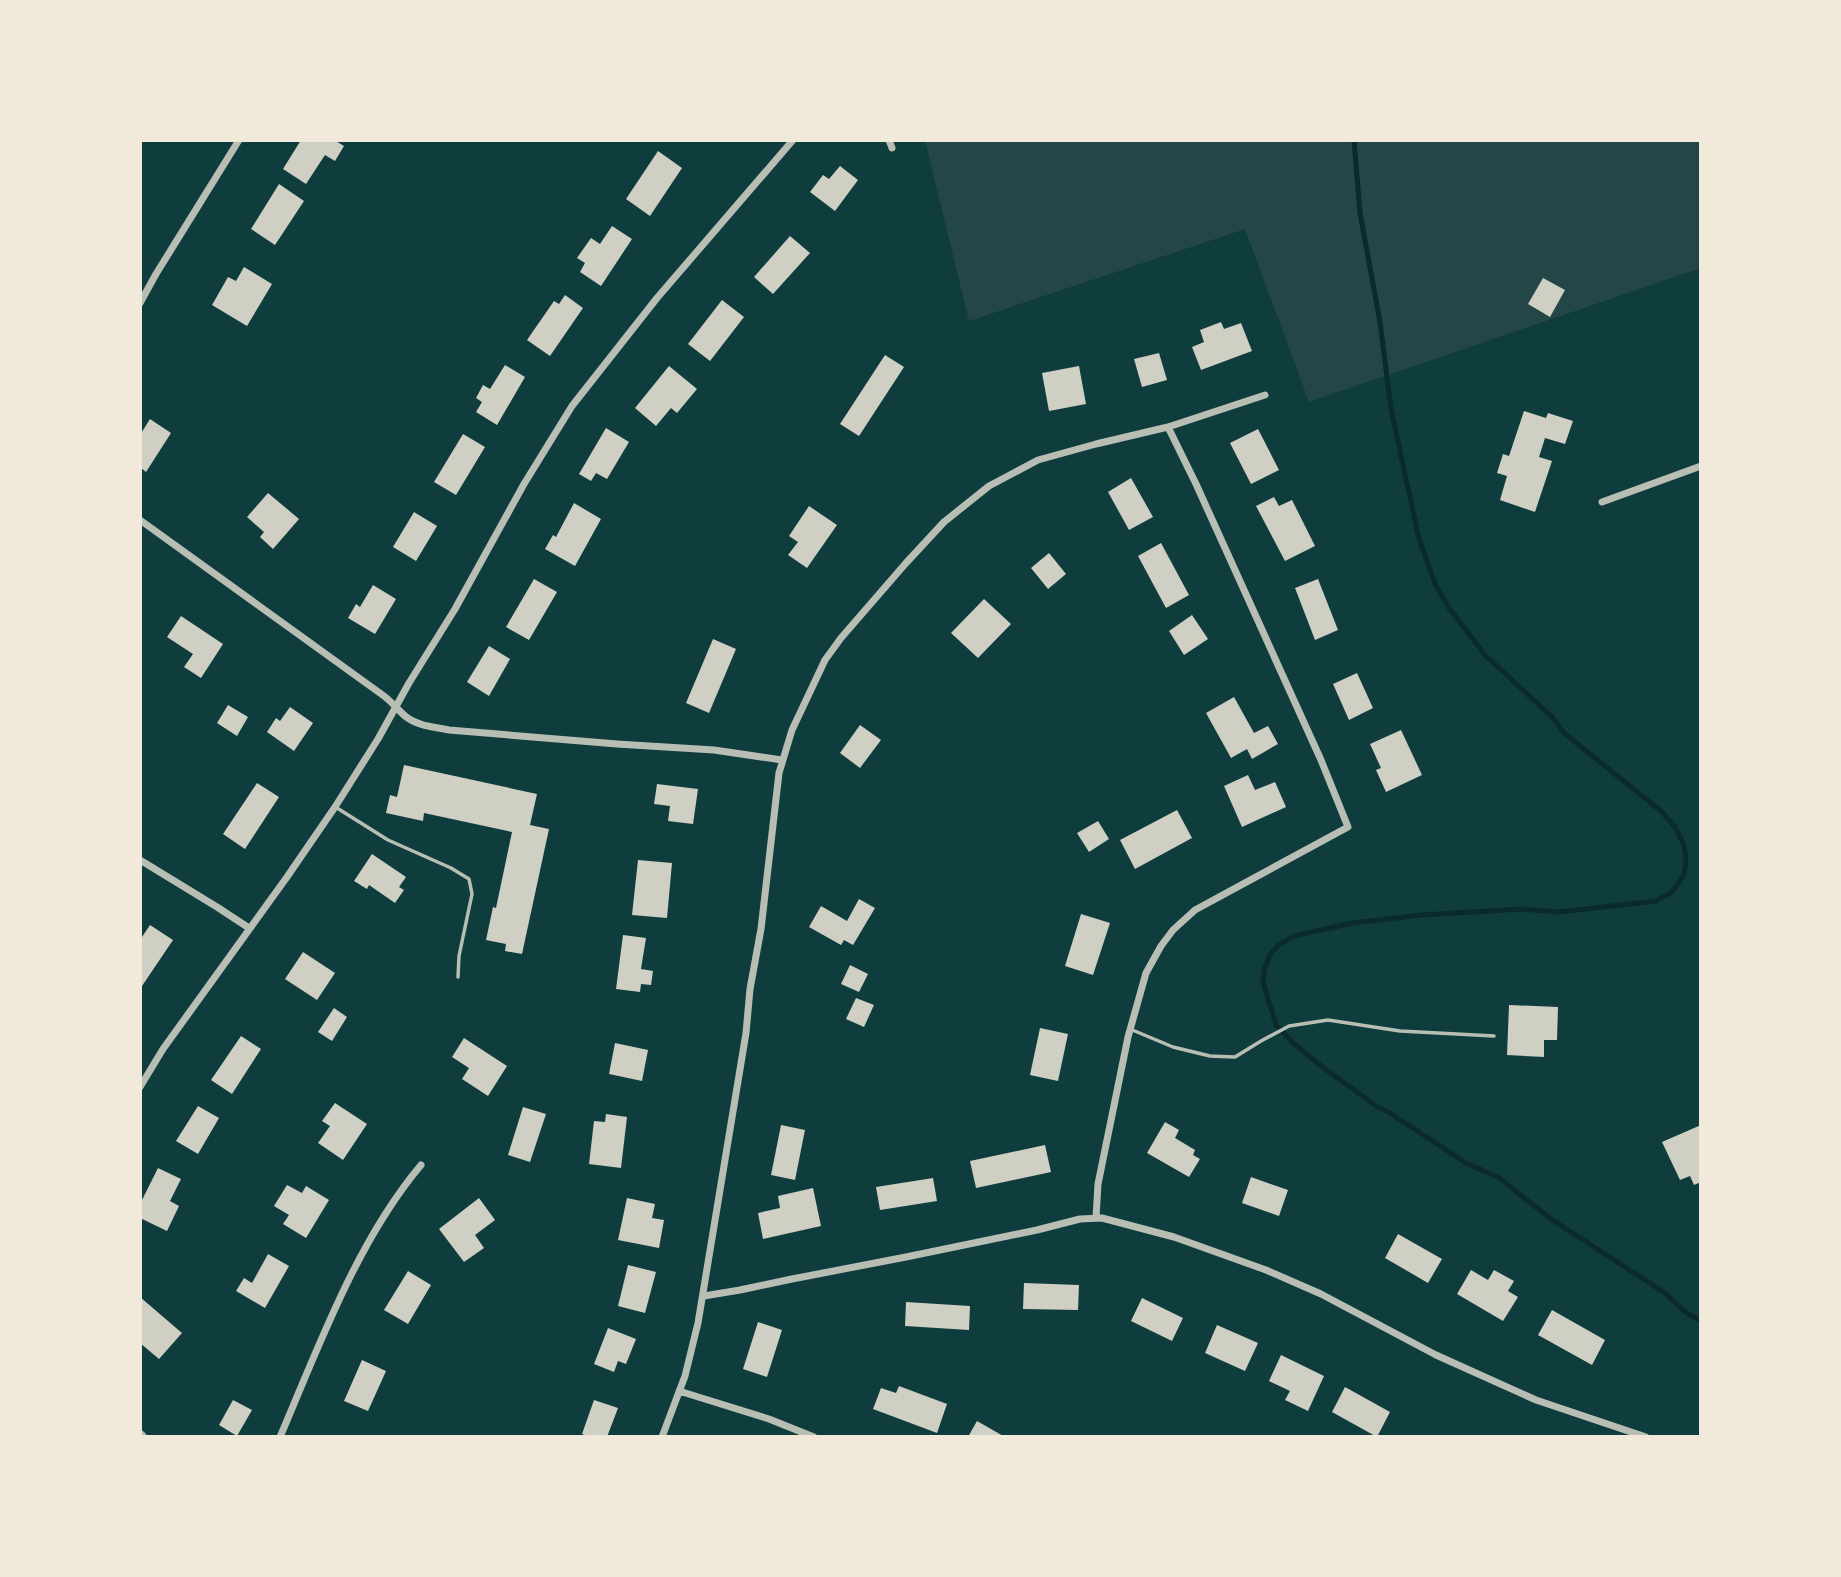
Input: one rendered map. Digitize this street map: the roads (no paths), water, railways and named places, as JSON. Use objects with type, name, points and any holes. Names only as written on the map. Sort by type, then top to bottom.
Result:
[{"type":"street","points":[[140,303],[239,140]]},
{"type":"street","points":[[140,1087],[163,1049],[335,807],[378,739],[524,484],[572,406],[650,308],[793,140]]},
{"type":"street","points":[[662,1437],[679,1391],[704,1296],[746,1033],[782,760],[792,730],[825,660],[868,606],[944,522],[989,486],[1038,460],[1168,427],[1265,395]]},
{"type":"street","points":[[1096,1218],[1098,1184],[1118,1078],[1146,973],[1161,946],[1195,910],[1348,827],[1316,747],[1168,427]]},
{"type":"street","points":[[1602,502],[1701,466]]},
{"type":"street","points":[[140,520],[397,706],[406,717],[423,724],[449,730],[714,750],[782,760]]},
{"type":"street","points":[[140,860],[248,928]]},
{"type":"street","points":[[280,1437],[346,1288],[403,1187],[421,1165]]},
{"type":"street","points":[[704,1296],[1037,1230],[1080,1219],[1102,1218],[1174,1237],[1266,1270],[1321,1294],[1436,1356],[1536,1400],[1646,1437]]},
{"type":"street","points":[[679,1391],[769,1419],[814,1437]]},
{"type":"lane","points":[[335,807],[388,840],[451,868],[469,879],[472,894],[459,956],[458,977]]},
{"type":"lane","points":[[1130,1029],[1173,1047],[1210,1056],[1235,1057],[1289,1026],[1328,1020],[1400,1031],[1494,1036]]},
{"type":"waterway","points":[[1354,140],[1360,213],[1380,322],[1391,409],[1419,539],[1436,586],[1449,608],[1485,655],[1552,717],[1564,733],[1661,811],[1675,827],[1684,845],[1686,860],[1684,875],[1672,892],[1656,901],[1559,912],[1522,909],[1422,915],[1353,923],[1297,935],[1279,944],[1270,955],[1263,982],[1276,1025],[1325,1069],[1379,1108],[1466,1163],[1498,1177],[1551,1219],[1665,1293],[1685,1312],[1701,1321]]}]
